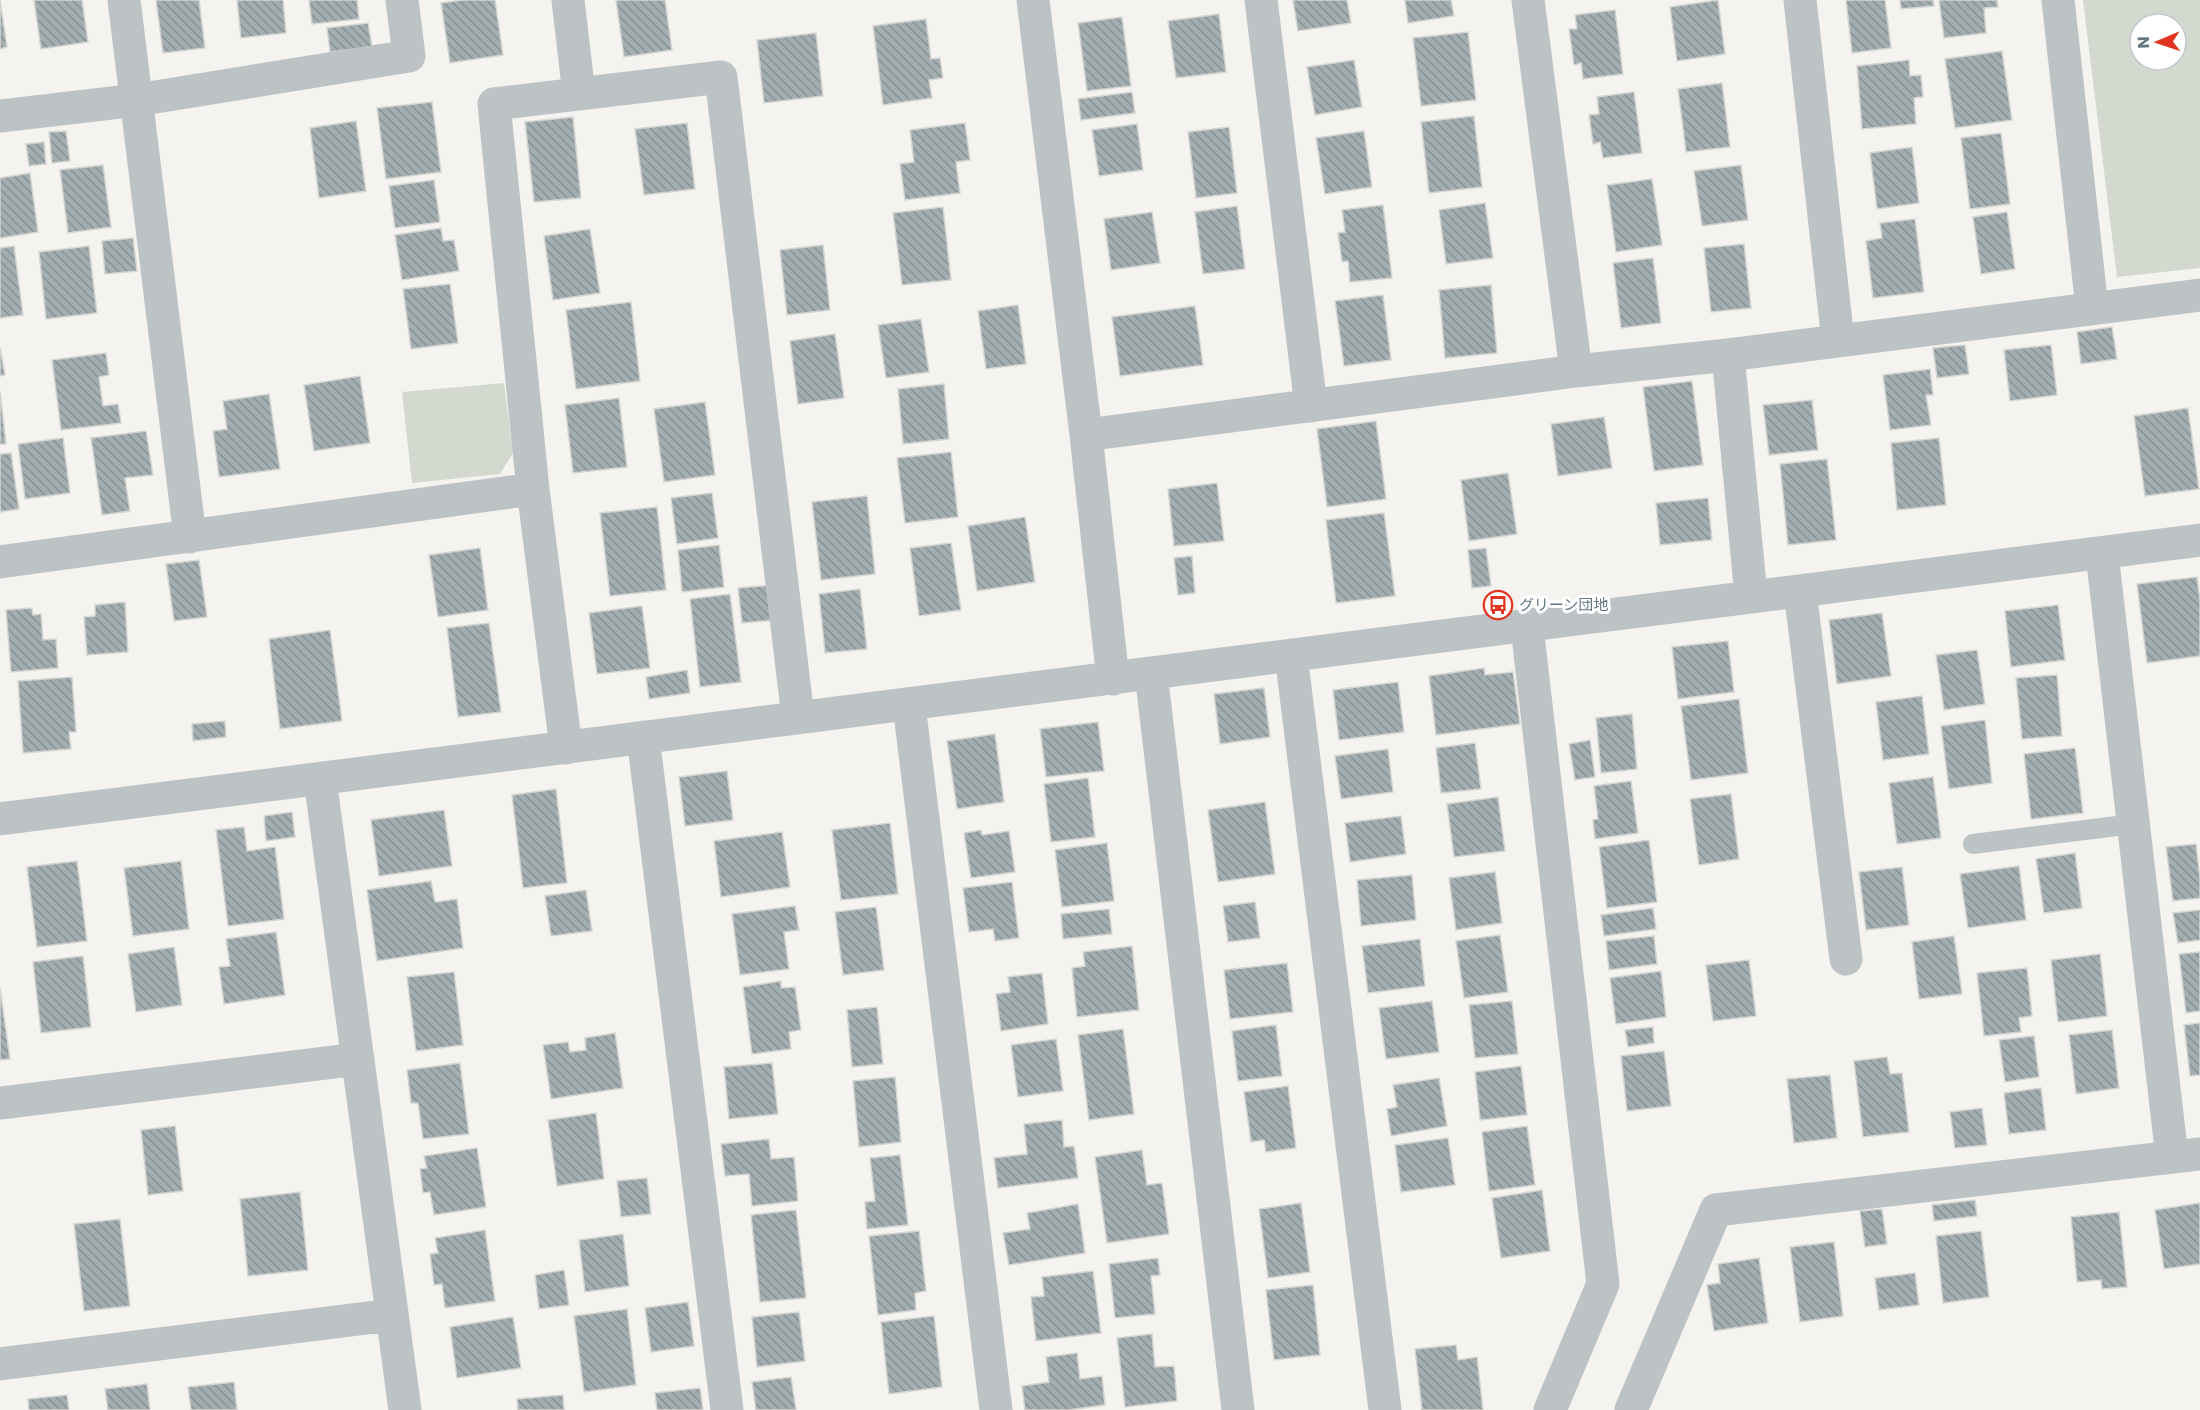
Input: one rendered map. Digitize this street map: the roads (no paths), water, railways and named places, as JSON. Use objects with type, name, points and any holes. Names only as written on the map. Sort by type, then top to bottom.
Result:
[{"type":"street","points":[[124,0],[190,537]]},
{"type":"street","points":[[0,116],[137,99],[409,56],[402,0]]},
{"type":"street","points":[[568,0],[579,94]]},
{"type":"street","points":[[1033,0],[1113,679]]},
{"type":"street","points":[[1261,0],[1311,406]]},
{"type":"street","points":[[1528,0],[1576,371]]},
{"type":"street","points":[[1800,0],[1838,341]]},
{"type":"street","points":[[2058,0],[2092,308]]},
{"type":"street","points":[[566,748],[533,489],[494,104],[721,77],[798,717]]},
{"type":"street","points":[[1086,435],[1576,371],[1728,355],[2200,295]]},
{"type":"street","points":[[1728,355],[1751,596]]},
{"type":"street","points":[[0,562],[533,489]]},
{"type":"street","points":[[0,819],[2200,540]]},
{"type":"street","points":[[1631,1410],[1716,1210],[2186,1155],[2133,824],[2102,554]]},
{"type":"street","points":[[1800,591],[1846,959]]},
{"type":"street","points":[[1527,627],[1603,1284],[1550,1410]]},
{"type":"street","points":[[1292,655],[1385,1410]]},
{"type":"street","points":[[1151,673],[1238,1410]]},
{"type":"street","points":[[909,705],[996,1410]]},
{"type":"street","points":[[643,737],[727,1410]]},
{"type":"street","points":[[320,778],[405,1410]]},
{"type":"street","points":[[0,1103],[358,1059]]},
{"type":"street","points":[[0,1364],[391,1315]]},
{"type":"lane","points":[[1973,844],[2133,824]]},
{"type":"place","name":"グリーン団地","points":[[1498,605]]}]
